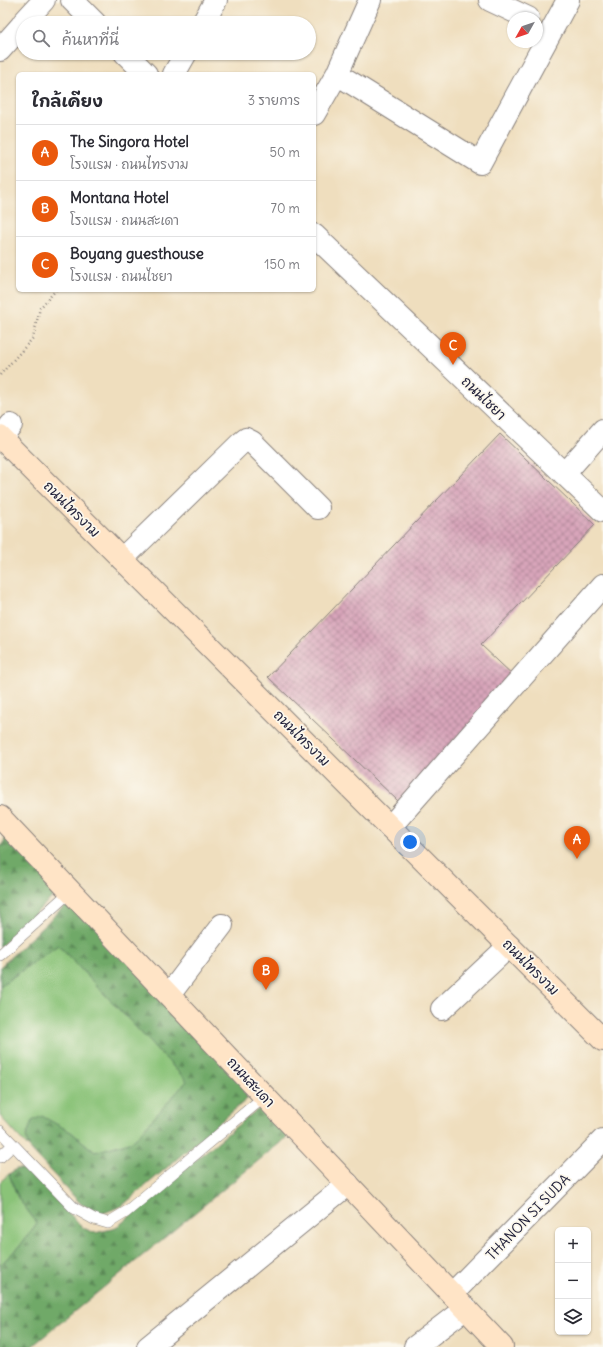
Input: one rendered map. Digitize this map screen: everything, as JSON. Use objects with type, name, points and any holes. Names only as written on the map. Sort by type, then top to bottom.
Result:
[{"type":"street","points":[[29,16],[44,0]]},
{"type":"street","points":[[72,0],[88,16]]},
{"type":"street","points":[[207,16],[216,0]]},
{"type":"street","points":[[316,111],[337,74],[370,0]]},
{"type":"street","points":[[490,0],[515,12]]},
{"type":"street","points":[[337,74],[480,163],[545,26],[568,0]]},
{"type":"street","points":[[0,50],[16,31]]},
{"type":"street","points":[[132,60],[144,72]]},
{"type":"street","points":[[175,72],[182,60]]},
{"type":"street","name":"ถนนไชยา","points":[[316,237],[603,511]]},
{"type":"street","points":[[564,474],[603,430]]},
{"type":"street","name":"ถนนไทรงาม","points":[[3,435],[122,559],[603,1040]]},
{"type":"street","points":[[122,559],[241,442],[246,440],[252,442],[318,508]]},
{"type":"street","points":[[390,827],[603,585]]},
{"type":"street","name":"ถนนสะเดา","points":[[0,817],[502,1347]]},
{"type":"street","points":[[169,995],[222,925]]},
{"type":"street","points":[[442,1009],[509,946]]},
{"type":"street","name":"THANON SI SUDA","points":[[415,1347],[459,1301],[603,1140]]},
{"type":"street","points":[[148,1347],[348,1184]]},
{"type":"lane","points":[[0,955],[71,891]]},
{"type":"lane","points":[[0,1131],[74,1208],[94,1219],[108,1223],[126,1212],[264,1096]]},
{"type":"lane","points":[[0,1157],[13,1146]]},
{"type":"path","points":[[0,375],[32,338],[40,308],[54,292]]},
{"type":"green space","points":[[7,836],[61,889],[0,947],[0,848]]},
{"type":"green space","points":[[71,900],[253,1085],[247,1099],[122,1206],[101,1214],[81,1204],[29,1148],[26,1137],[32,1121],[42,1116],[71,1132],[95,1152],[133,1141],[187,1081],[58,945],[0,986],[0,967]]},
{"type":"green space","points":[[58,945],[187,1081],[133,1141],[95,1152],[71,1132],[32,1121],[26,1137],[29,1148],[0,1116],[0,986]]},
{"type":"green space","points":[[271,1103],[297,1129],[31,1347],[0,1347],[0,1265],[20,1246],[37,1223],[18,1198],[9,1174],[16,1169],[23,1169],[39,1181],[83,1228],[95,1233],[116,1228],[254,1112]]},
{"type":"green space","points":[[9,1174],[18,1198],[37,1223],[20,1246],[0,1265],[0,1182]]},
{"type":"building","points":[[500,434],[595,525],[481,645],[516,678],[398,801],[268,677]]},
{"type":"place","name":"Boyang guesthouse","points":[[453,365]]},
{"type":"place","name":"The Singora Hotel","points":[[577,859]]},
{"type":"place","name":"Montana Hotel","points":[[266,990]]}]
